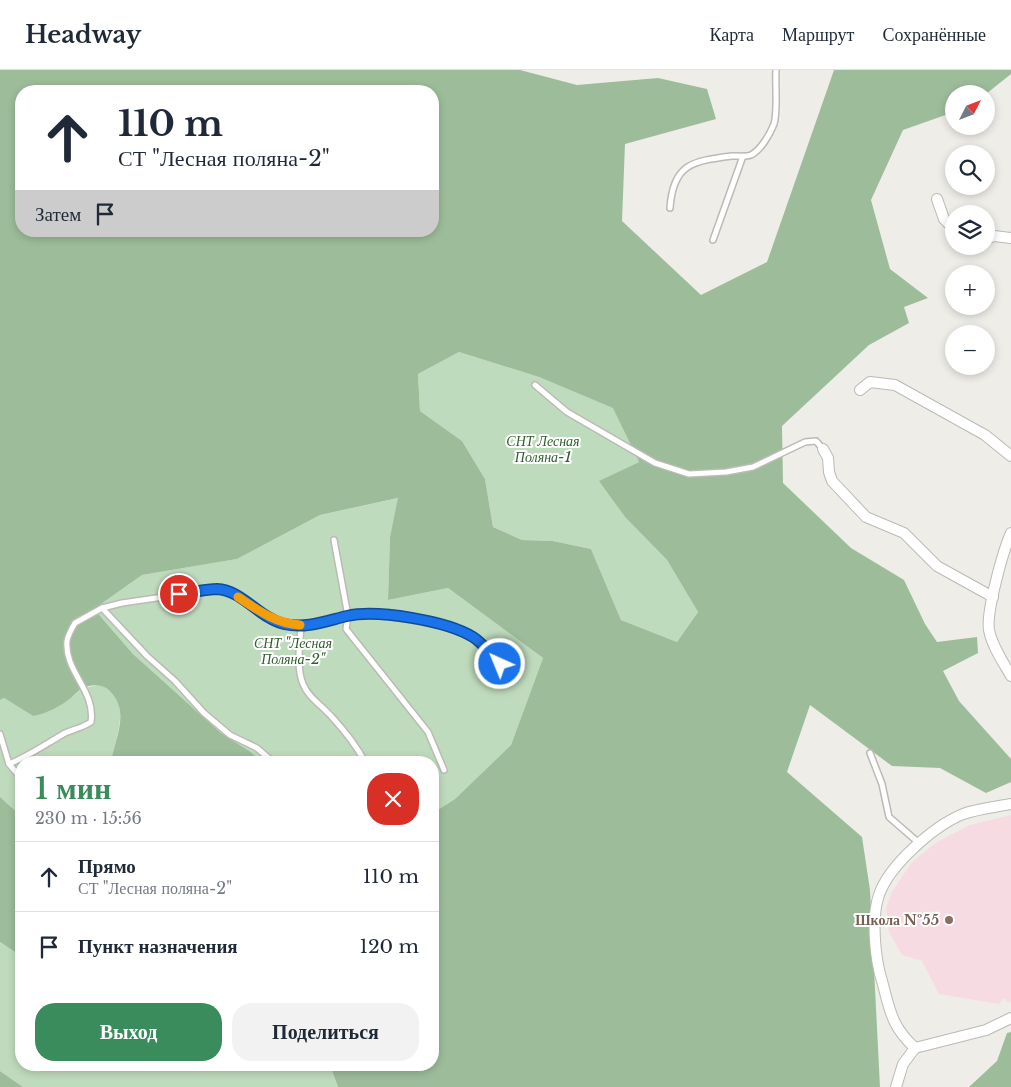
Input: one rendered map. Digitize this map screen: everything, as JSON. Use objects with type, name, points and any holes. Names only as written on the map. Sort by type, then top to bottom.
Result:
[{"type":"street","points":[[937,199],[945,220]]},
{"type":"street","points":[[995,236],[1011,238]]},
{"type":"street","points":[[860,390],[870,382],[895,385],[985,435],[1011,456]]},
{"type":"street","points":[[823,449],[828,458],[828,472],[832,481],[866,517],[904,533],[937,566],[993,597]]},
{"type":"street","points":[[1010,673],[999,656],[989,630],[993,597],[1005,547],[1011,533]]},
{"type":"street","points":[[915,1048],[895,1025],[880,973],[874,923],[879,895],[889,876],[919,843],[962,814],[1011,804]]},
{"type":"street","points":[[896,1087],[903,1064],[915,1048],[986,1030],[1011,1018]]},
{"type":"lane","points":[[670,208],[672,188],[678,174],[688,166],[750,155],[762,146],[774,124],[776,70]]},
{"type":"lane","points":[[713,240],[743,156]]},
{"type":"lane","points":[[535,385],[567,412],[655,462],[689,474],[726,472],[753,466],[805,442],[816,442],[823,449]]},
{"type":"lane","points":[[334,540],[348,616],[346,629],[428,732],[438,756]]},
{"type":"lane","points":[[29,756],[67,732],[82,729],[90,722],[92,710],[89,699],[72,666],[67,641],[75,622],[102,608],[122,602],[218,589],[231,592],[269,618],[284,624],[301,626],[327,623],[348,616],[399,616],[455,628],[475,638],[500,664]]},
{"type":"lane","points":[[102,608],[204,713],[230,735],[257,748],[266,756]]},
{"type":"lane","points":[[301,626],[300,659],[302,683],[311,696],[357,747],[362,756]]},
{"type":"lane","points":[[0,734],[9,764],[15,771]]},
{"type":"lane","points":[[870,753],[882,784],[888,817],[919,843]]},
{"type":"lane","points":[[439,758],[444,770]]},
{"type":"lane","points":[[9,764],[15,762]]},
{"type":"shaded area","name":"Школа №55","points":[[1011,815],[1011,1000],[1009,1003],[1003,998],[999,1004],[939,994],[922,961],[902,955],[889,932],[886,908],[892,892],[912,862],[937,842],[970,825]]},
{"type":"green space","points":[[0,70],[520,70],[577,85],[658,78],[707,89],[716,119],[625,144],[622,221],[701,295],[767,262],[834,70],[1011,70],[1011,74],[995,87],[995,85],[945,85],[945,115],[903,130],[871,200],[890,269],[928,298],[904,307],[909,323],[869,345],[782,426],[783,483],[851,548],[904,580],[925,624],[937,642],[977,637],[978,653],[943,671],[959,701],[1011,759],[1011,782],[986,793],[940,768],[892,766],[810,705],[787,772],[862,837],[870,890],[880,1087],[338,1087],[332,1071],[439,1071],[439,809],[455,799],[511,745],[543,658],[448,588],[388,600],[390,537],[398,498],[320,515],[237,559],[142,575],[94,609],[133,654],[221,733],[255,756],[112,756],[120,725],[119,707],[116,698],[109,690],[100,686],[86,687],[58,707],[33,716],[4,698],[0,700]],"holes":[[[459,352],[539,377],[613,408],[639,462],[599,481],[625,517],[667,560],[698,612],[677,642],[621,620],[591,549],[553,541],[522,540],[493,527],[485,479],[462,441],[420,411],[418,374]]]},
{"type":"green space","name":"СНТ Лесная Поляна-1","points":[[459,352],[539,377],[614,408],[639,462],[600,481],[625,517],[667,560],[698,612],[677,642],[621,620],[591,549],[553,541],[522,540],[493,527],[485,479],[462,441],[420,411],[418,374]]},
{"type":"green space","name":"СНТ \"Лесная Поляна-2\"","points":[[399,498],[390,537],[388,600],[448,588],[543,658],[511,745],[455,799],[439,809],[439,756],[255,756],[221,733],[133,654],[94,609],[142,575],[237,559],[320,515]]},
{"type":"green space","points":[[99,685],[110,690],[117,698],[120,718],[112,756],[15,756],[15,811],[0,797],[0,700],[4,698],[33,716],[68,700],[83,688]]},
{"type":"green space","points":[[0,797],[15,811],[15,952],[0,942]]},
{"type":"green space","points":[[0,942],[15,952],[15,1071],[332,1071],[338,1087],[23,1087],[0,1071]]},
{"type":"green space","points":[[1011,1032],[1011,1087],[969,1087],[997,1061],[1007,1033]]},
{"type":"green space","points":[[0,1071],[23,1087],[0,1087]]},
{"type":"slow traffic","points":[[238,597],[269,618],[284,624],[300,625]]},
{"type":"place","name":"Школа №55","points":[[949,920]]},
{"type":"route","points":[[179,594],[218,589],[231,592],[269,618],[284,624],[301,626],[327,623],[348,616],[367,615],[399,616],[455,628],[475,638],[500,664]]}]
